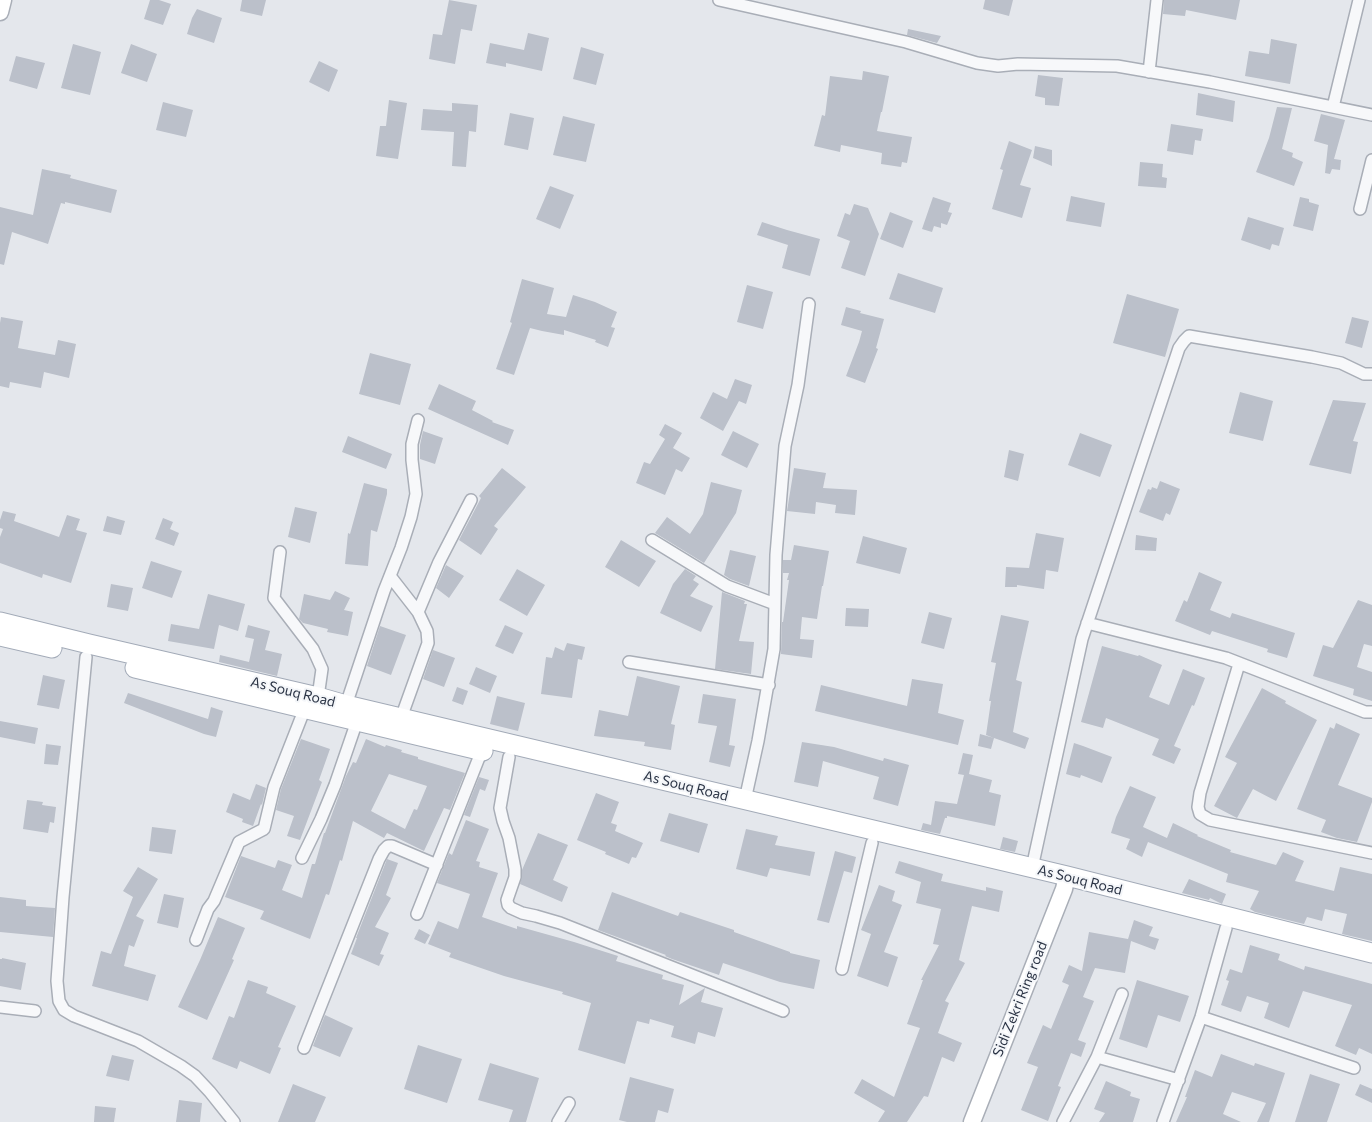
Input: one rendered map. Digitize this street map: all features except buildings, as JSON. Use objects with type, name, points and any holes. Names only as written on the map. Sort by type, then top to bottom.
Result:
[{"type":"main road","name":"As Souq Road","points":[[0,622],[312,703],[356,721],[872,843],[1065,882],[1372,953]]},
{"type":"main road","name":"As Souq Road","points":[[0,636],[312,703],[346,705],[1032,868],[1065,882],[1226,928],[1372,966]]},
{"type":"street","points":[[0,12],[3,0]]},
{"type":"street","points":[[719,0],[906,42],[977,63],[998,66],[1018,64],[1117,66],[1372,115]]},
{"type":"street","points":[[1149,72],[1156,0]]},
{"type":"street","points":[[1333,107],[1359,0]]},
{"type":"street","points":[[1360,208],[1372,160]]},
{"type":"street","points":[[745,800],[769,685],[774,649],[776,555],[785,446],[798,385],[809,304]]},
{"type":"street","points":[[1032,868],[1082,639],[1180,348],[1184,341],[1189,336],[1328,360],[1364,374],[1372,374]]},
{"type":"street","points":[[346,705],[390,576],[402,548],[410,518],[416,494],[412,444],[418,420]]},
{"type":"street","points":[[418,612],[439,562],[471,500]]},
{"type":"street","points":[[652,540],[727,586],[775,604]]},
{"type":"street","points":[[196,940],[239,842],[264,829],[274,787],[312,703],[322,669],[313,648],[274,598],[280,552]]},
{"type":"street","points":[[390,576],[424,622],[428,643],[401,718]]},
{"type":"street","points":[[1087,623],[1226,658],[1366,712],[1372,712]]},
{"type":"street","points":[[86,656],[62,906],[57,981],[59,1001],[64,1010],[74,1016],[138,1041],[181,1066],[195,1076],[234,1122]]},
{"type":"street","points":[[629,662],[769,685]]},
{"type":"street","points":[[1239,664],[1200,793],[1198,807],[1200,814],[1210,820],[1372,854]]},
{"type":"street","points":[[302,858],[335,786],[356,721]]},
{"type":"street","points":[[416,914],[482,750]]},
{"type":"street","points":[[509,757],[500,808],[515,869],[515,877],[507,900],[511,908],[522,913],[560,923],[783,1011]]},
{"type":"street","points":[[842,969],[872,843]]},
{"type":"street","points":[[304,1048],[384,850],[388,846],[392,846],[437,865]]},
{"type":"street","name":"Sidi Zekri Ring road","points":[[972,1122],[1065,882]]},
{"type":"street","points":[[1163,1122],[1201,1017],[1226,928]]},
{"type":"street","points":[[1063,1122],[1097,1057],[1122,994]]},
{"type":"street","points":[[0,1007],[35,1011]]},
{"type":"street","points":[[1201,1017],[1354,1068]]},
{"type":"street","points":[[1097,1057],[1179,1080]]},
{"type":"street","points":[[558,1122],[569,1103]]}]
